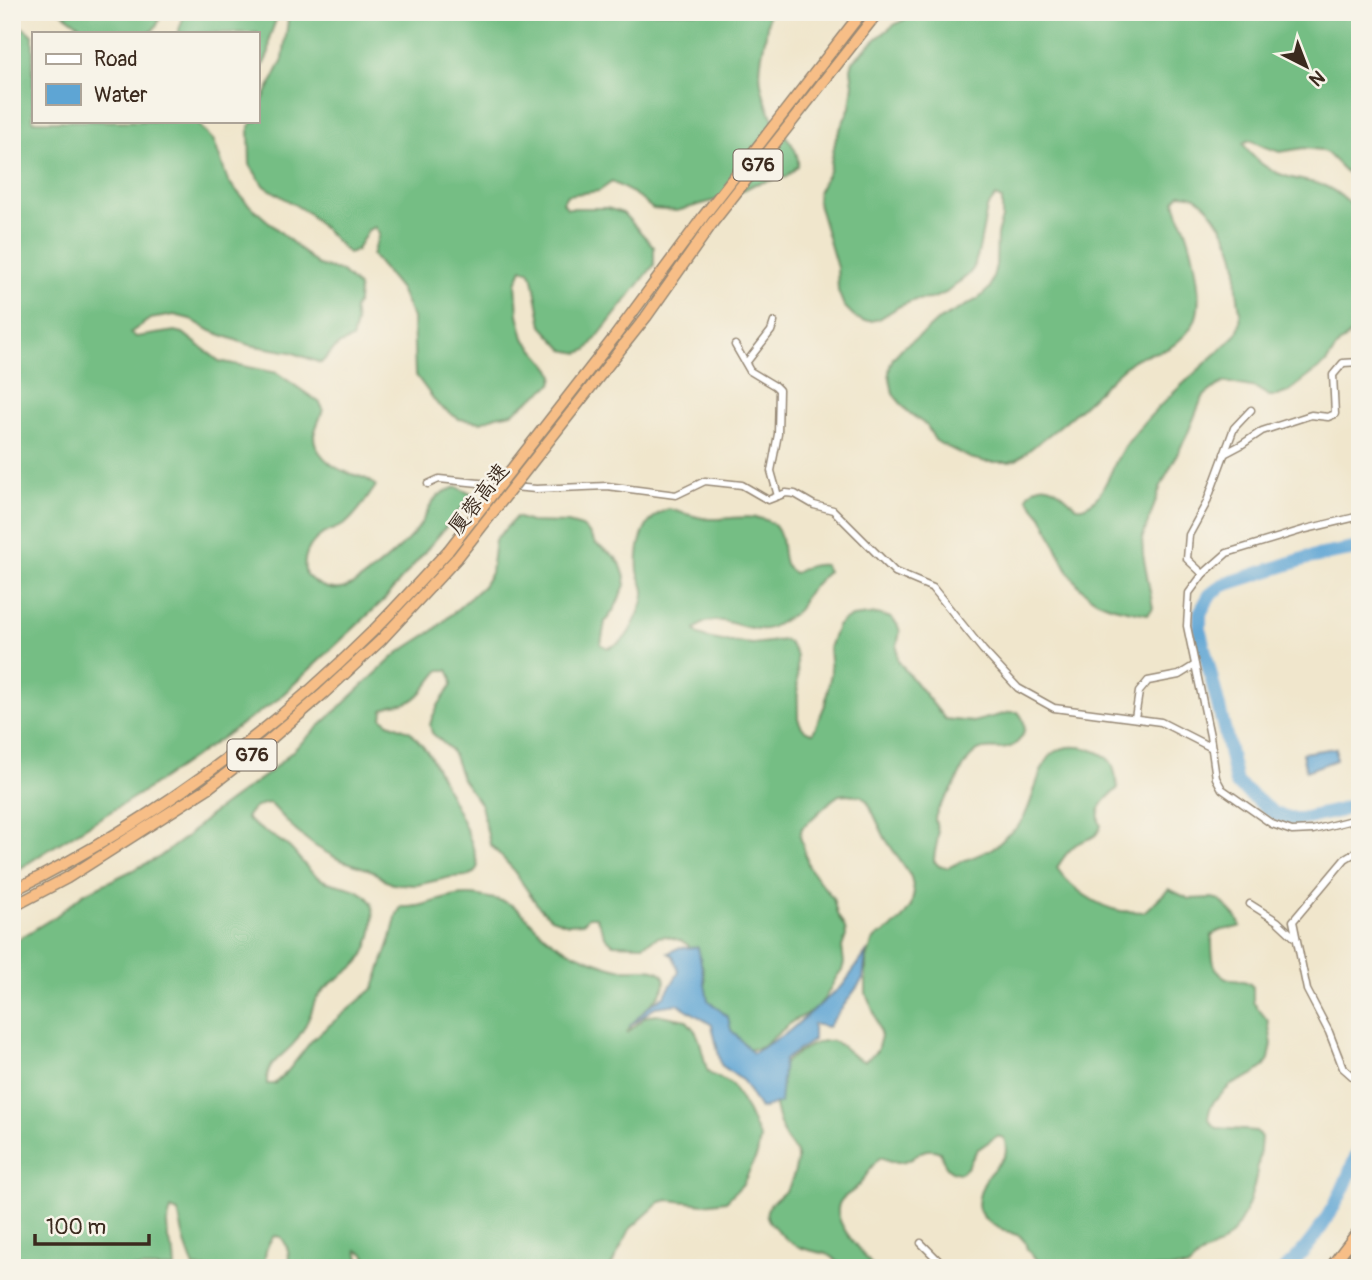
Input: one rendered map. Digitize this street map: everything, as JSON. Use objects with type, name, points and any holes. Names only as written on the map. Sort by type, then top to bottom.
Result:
[{"type":"highway","name":"厦蓉高速","points":[[12,891],[61,867],[138,822],[212,769],[317,684],[452,555],[703,217],[862,12]]},
{"type":"highway","name":"厦蓉高速","points":[[12,907],[67,878],[208,788],[267,743],[380,640],[646,317],[713,222],[876,14]]},
{"type":"highway","points":[[1330,1268],[1360,1229]]},
{"type":"highway","points":[[1345,1268],[1360,1251]]},
{"type":"street","points":[[746,363],[771,331],[774,322]]},
{"type":"street","points":[[736,345],[750,371],[779,390],[778,433],[771,471],[778,496]]},
{"type":"street","points":[[1224,454],[1262,430],[1311,415],[1328,417],[1335,414],[1333,375],[1343,363],[1360,362]]},
{"type":"street","points":[[1203,574],[1187,559],[1189,535],[1206,504],[1234,428],[1251,410]]},
{"type":"street","points":[[428,484],[439,479],[536,489],[607,486],[676,495],[705,481],[742,485],[768,500],[786,493],[795,494],[814,505],[833,510],[895,572],[933,588],[1018,688],[1054,708],[1161,722],[1212,748]]},
{"type":"street","points":[[1360,516],[1227,553],[1203,574],[1189,593],[1187,626],[1216,778],[1222,789],[1272,824],[1292,831],[1313,830],[1348,821],[1360,823]]},
{"type":"street","points":[[1135,718],[1139,692],[1148,681],[1179,675],[1195,665]]},
{"type":"street","points":[[1360,849],[1345,859],[1293,921],[1307,990],[1329,1032],[1343,1068],[1360,1083]]},
{"type":"street","points":[[1250,904],[1278,921],[1296,938]]},
{"type":"street","points":[[921,1243],[943,1267],[952,1262],[959,1268]]},
{"type":"street","points":[[789,1264],[798,1268]]},
{"type":"green space","points":[[61,12],[159,12],[159,19],[151,32],[89,32]]},
{"type":"green space","points":[[185,12],[279,12],[270,36],[269,53],[259,74],[259,32],[178,32]]},
{"type":"green space","points":[[289,12],[768,12],[760,74],[762,87],[773,119],[796,153],[798,166],[786,177],[755,184],[734,195],[677,211],[653,209],[633,193],[612,182],[599,191],[567,195],[563,202],[567,208],[607,208],[623,213],[654,247],[654,265],[587,350],[579,353],[564,350],[542,326],[533,278],[529,271],[522,269],[516,283],[518,314],[524,338],[551,369],[554,376],[552,384],[512,413],[481,422],[459,419],[438,405],[415,374],[413,318],[400,289],[372,255],[379,234],[375,227],[368,230],[356,251],[348,253],[308,213],[263,185],[250,165],[249,128],[252,122],[259,122],[259,108],[283,59]]},
{"type":"green space","points":[[918,12],[1360,12],[1360,182],[1320,150],[1304,148],[1280,152],[1250,140],[1243,143],[1258,161],[1270,169],[1285,176],[1325,186],[1344,198],[1360,214],[1360,327],[1339,344],[1326,363],[1288,392],[1269,396],[1256,388],[1225,382],[1204,396],[1161,486],[1142,539],[1153,608],[1148,614],[1108,605],[1096,600],[1078,585],[1044,520],[1027,497],[1039,486],[1045,486],[1058,491],[1076,507],[1092,502],[1104,487],[1121,452],[1146,420],[1235,336],[1240,325],[1240,313],[1237,264],[1231,244],[1216,217],[1203,202],[1194,196],[1180,194],[1175,200],[1191,248],[1199,300],[1195,320],[1183,337],[1170,348],[1143,355],[1132,361],[1069,418],[1018,459],[1010,462],[986,462],[970,458],[935,440],[927,426],[908,412],[893,394],[890,366],[903,347],[937,321],[978,299],[990,288],[996,266],[1002,200],[996,196],[987,208],[978,254],[968,275],[946,293],[931,299],[915,300],[879,319],[863,321],[844,306],[838,291],[837,268],[817,200],[818,192],[829,171],[836,138],[850,107],[853,61],[894,25]]},
{"type":"green space","points":[[12,20],[32,34],[32,122],[196,122],[214,141],[228,181],[247,203],[318,265],[342,272],[359,288],[352,339],[338,345],[321,363],[291,352],[249,345],[211,331],[190,319],[174,315],[150,319],[130,333],[136,337],[175,331],[183,333],[219,361],[277,373],[320,403],[323,409],[314,436],[320,453],[335,467],[365,478],[376,486],[349,520],[319,537],[311,546],[306,557],[306,575],[326,588],[348,587],[379,566],[408,539],[420,526],[439,495],[457,487],[473,495],[384,600],[277,700],[149,788],[12,874]]},
{"type":"green space","points":[[669,509],[707,519],[753,517],[769,521],[779,532],[789,570],[795,573],[809,566],[824,565],[828,571],[808,592],[797,611],[769,628],[757,629],[729,622],[710,621],[695,630],[699,635],[722,641],[753,644],[784,640],[789,643],[797,656],[798,718],[807,731],[813,733],[825,705],[831,672],[829,648],[837,626],[852,617],[877,614],[891,618],[897,624],[900,631],[898,661],[945,719],[973,722],[1018,712],[1024,729],[1021,738],[1010,747],[982,749],[974,754],[938,809],[935,818],[938,834],[934,861],[939,866],[947,868],[996,846],[1019,825],[1048,759],[1058,750],[1071,747],[1089,749],[1111,762],[1118,788],[1100,809],[1101,826],[1096,835],[1075,845],[1057,868],[1063,875],[1094,901],[1112,909],[1144,912],[1169,889],[1189,899],[1220,900],[1237,918],[1241,926],[1212,935],[1214,963],[1225,978],[1246,982],[1253,987],[1253,1002],[1268,1021],[1272,1044],[1265,1066],[1231,1085],[1214,1101],[1208,1117],[1217,1128],[1256,1131],[1261,1137],[1252,1194],[1233,1233],[1187,1268],[1044,1268],[1027,1249],[1020,1236],[990,1223],[980,1213],[978,1201],[983,1186],[1006,1153],[1004,1138],[997,1136],[977,1150],[967,1168],[960,1173],[949,1169],[940,1152],[931,1150],[901,1162],[881,1157],[877,1161],[855,1189],[840,1202],[838,1210],[843,1227],[874,1268],[844,1268],[829,1255],[802,1248],[788,1240],[772,1225],[767,1216],[769,1207],[790,1185],[797,1162],[775,1108],[774,1072],[804,1049],[821,1042],[837,1043],[865,1061],[877,1051],[881,1036],[866,993],[866,962],[872,942],[902,919],[911,906],[914,892],[911,877],[885,838],[868,802],[862,796],[839,795],[802,828],[800,836],[809,867],[833,898],[837,914],[845,928],[842,970],[815,1010],[793,1021],[762,1047],[739,1048],[704,997],[702,965],[688,945],[666,936],[643,945],[613,944],[606,938],[596,917],[589,917],[583,923],[568,924],[551,918],[539,907],[511,867],[490,844],[481,805],[462,779],[450,749],[432,733],[432,718],[452,685],[448,670],[440,670],[415,698],[407,703],[386,708],[382,718],[411,732],[430,755],[472,844],[478,866],[474,873],[417,885],[393,884],[373,871],[338,859],[315,846],[296,831],[270,803],[256,807],[246,818],[290,848],[310,871],[320,878],[364,894],[372,904],[374,917],[363,956],[316,999],[308,1021],[297,1039],[272,1065],[267,1084],[274,1084],[313,1039],[374,988],[401,907],[465,895],[493,899],[515,907],[547,937],[576,954],[615,968],[650,969],[661,973],[665,984],[662,991],[627,1033],[645,1017],[656,1014],[686,1020],[696,1032],[707,1070],[732,1085],[760,1139],[757,1155],[743,1184],[726,1201],[704,1204],[669,1200],[660,1202],[630,1229],[610,1268],[373,1268],[363,1253],[357,1250],[361,1268],[288,1268],[286,1244],[281,1237],[274,1236],[267,1247],[264,1268],[194,1268],[178,1212],[171,1209],[167,1224],[168,1239],[175,1268],[12,1268],[12,943],[56,916],[83,894],[158,858],[209,816],[271,771],[398,653],[434,630],[483,586],[491,573],[495,540],[516,517],[530,522],[568,523],[582,527],[596,544],[620,563],[625,585],[615,608],[605,622],[601,644],[608,648],[620,643],[633,624],[644,597],[638,562],[643,534],[653,518]]},
{"type":"water","points":[[1336,748],[1336,760],[1306,771],[1302,753]]},
{"type":"water","points":[[698,947],[708,1000],[728,1017],[731,1030],[753,1053],[788,1032],[843,985],[866,953],[863,979],[828,1027],[813,1024],[813,1040],[784,1060],[780,1103],[760,1109],[743,1081],[721,1065],[712,1025],[678,1004],[655,1007],[629,1027],[648,1007],[665,995],[679,972],[673,956],[668,953],[678,948]]},
{"type":"waterway","points":[[1360,548],[1307,558],[1223,585],[1210,595],[1200,613],[1200,632],[1236,783],[1275,814],[1296,820],[1360,803]]},
{"type":"waterway","points":[[1286,1268],[1310,1243],[1330,1213],[1344,1188],[1360,1148]]}]
